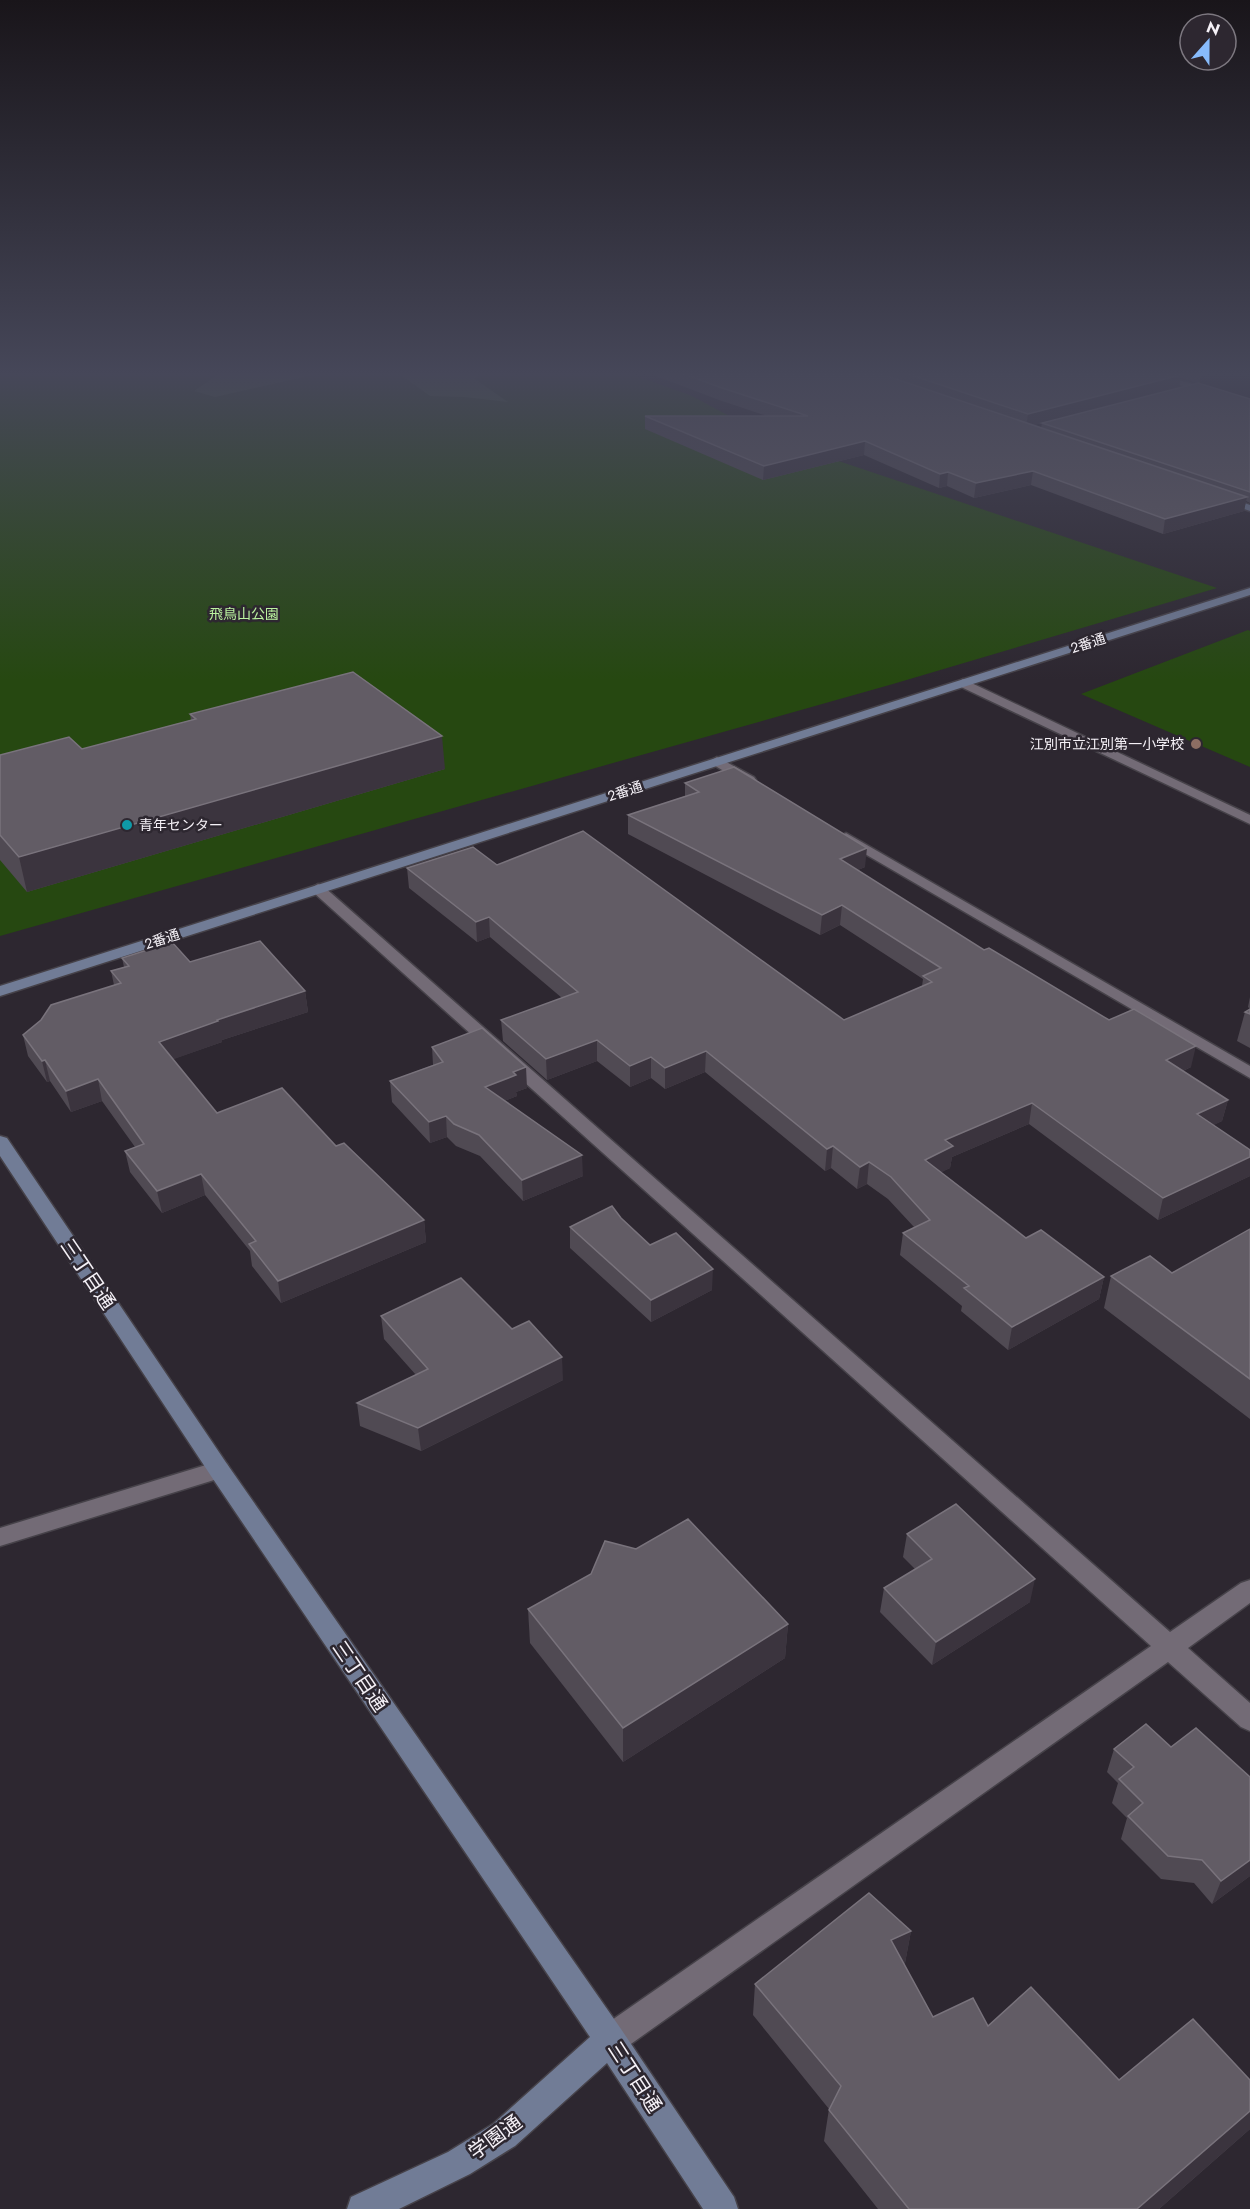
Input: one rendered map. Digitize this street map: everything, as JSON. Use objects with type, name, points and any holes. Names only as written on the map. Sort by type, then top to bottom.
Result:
[{"type":"street","points":[[1216,496],[1250,508]]},
{"type":"street","name":"2番通","points":[[0,991],[1250,591]]},
{"type":"street","points":[[963,682],[1250,820]]},
{"type":"street","points":[[717,761],[758,785]]},
{"type":"street","points":[[830,827],[1250,1073]]},
{"type":"street","points":[[318,889],[1250,1719]]},
{"type":"street","name":"三丁目通","points":[[0,1142],[219,1470],[610,2040],[722,2209]]},
{"type":"street","points":[[0,1537],[219,1470]]},
{"type":"street","points":[[610,2040],[1250,1590]]},
{"type":"street","name":"学園通","points":[[363,2209],[459,2163],[504,2135],[610,2040]]},
{"type":"green space","name":"飛鳥山公園","points":[[0,474],[878,474],[1217,588],[893,684],[0,936]]},
{"type":"green space","points":[[1248,630],[1250,631],[1250,767],[1081,694]]},
{"type":"building","points":[[953,474],[1018,474],[976,483]]},
{"type":"building","points":[[1041,474],[1179,474],[1247,497],[1165,519]]},
{"type":"building","points":[[1196,474],[1250,474],[1250,492]]},
{"type":"building","points":[[353,672],[442,736],[19,857],[0,835],[0,755],[69,737],[82,749],[196,719],[190,714]]},
{"type":"building","points":[[734,767],[867,848],[840,859],[984,950],[989,948],[1109,1020],[1134,1009],[1196,1046],[1166,1060],[1228,1100],[1197,1114],[1250,1150],[1250,1157],[1163,1198],[1032,1103],[945,1140],[953,1146],[925,1160],[1026,1238],[1041,1230],[1104,1277],[1012,1327],[964,1288],[969,1286],[903,1233],[930,1220],[891,1177],[869,1162],[860,1167],[833,1146],[827,1149],[706,1051],[665,1068],[651,1057],[630,1066],[597,1040],[546,1059],[501,1020],[578,992],[489,917],[476,922],[407,868],[473,847],[497,865],[583,831],[844,1020],[932,982],[923,976],[941,968],[842,905],[822,915],[628,815],[699,792],[685,783]]},
{"type":"building","points":[[260,941],[305,991],[159,1042],[217,1113],[282,1088],[336,1146],[344,1143],[424,1220],[278,1281],[249,1244],[256,1241],[201,1174],[157,1191],[125,1151],[144,1144],[98,1079],[66,1091],[45,1060],[42,1061],[23,1035],[41,1020],[51,1005],[121,983],[111,971],[129,966],[122,958],[172,942],[190,962]]},
{"type":"building","points":[[482,1028],[526,1067],[513,1072],[516,1075],[485,1087],[582,1155],[522,1180],[479,1135],[454,1124],[446,1116],[429,1122],[390,1081],[443,1062],[432,1047]]},
{"type":"building","points":[[612,1206],[621,1218],[650,1245],[676,1233],[713,1269],[651,1300],[570,1227]]},
{"type":"building","points":[[1250,1229],[1250,1379],[1111,1276],[1150,1256],[1172,1273]]},
{"type":"building","points":[[461,1278],[512,1329],[529,1321],[562,1357],[418,1428],[357,1403],[428,1369],[381,1316]]},
{"type":"building","points":[[956,1504],[1035,1579],[936,1642],[884,1588],[932,1559],[907,1534]]},
{"type":"building","points":[[688,1519],[788,1624],[623,1728],[528,1609],[591,1574],[605,1541],[636,1549]]},
{"type":"building","points":[[1146,1724],[1171,1747],[1196,1728],[1250,1777],[1250,1860],[1221,1881],[1202,1860],[1168,1856],[1128,1816],[1143,1803],[1119,1779],[1134,1767],[1114,1749]]},
{"type":"building","points":[[869,1893],[911,1931],[891,1940],[933,2017],[973,1998],[988,2026],[1031,1987],[1119,2080],[1193,2019],[1250,2080],[1250,2111],[1137,2209],[909,2209],[829,2110],[841,2086],[755,1984]]},
{"type":"place","name":"江別市立江別第一小学校","points":[[1196,744]]},
{"type":"place","name":"青年センター","points":[[127,825]]}]
